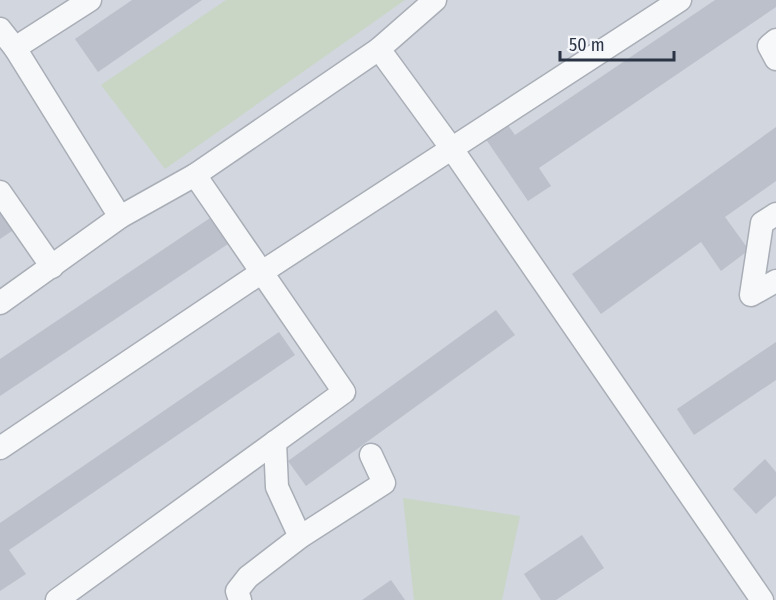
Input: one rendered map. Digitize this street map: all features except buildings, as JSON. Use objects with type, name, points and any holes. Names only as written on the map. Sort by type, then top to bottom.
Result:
[{"type":"lane","points":[[15,48],[90,0]]},
{"type":"lane","points":[[0,303],[120,217],[195,175],[379,49],[435,0]]},
{"type":"lane","points":[[0,448],[261,272],[680,0]]},
{"type":"lane","points":[[0,29],[15,48],[120,217]]},
{"type":"lane","points":[[776,40],[769,46],[776,59]]},
{"type":"lane","points":[[379,49],[452,149],[762,600]]},
{"type":"lane","points":[[57,600],[344,392],[195,175]]},
{"type":"lane","points":[[0,192],[52,267]]},
{"type":"lane","points":[[776,214],[762,223],[751,295],[776,282]]},
{"type":"lane","points":[[275,442],[277,487],[300,537]]},
{"type":"lane","points":[[240,600],[237,591],[248,577],[300,537],[384,483],[371,455]]},
{"type":"shaded area","points":[[0,0],[776,0],[776,600],[0,600]]},
{"type":"green space","points":[[226,0],[405,0],[165,169],[101,85]]},
{"type":"green space","points":[[403,498],[520,516],[502,600],[414,600]]}]
